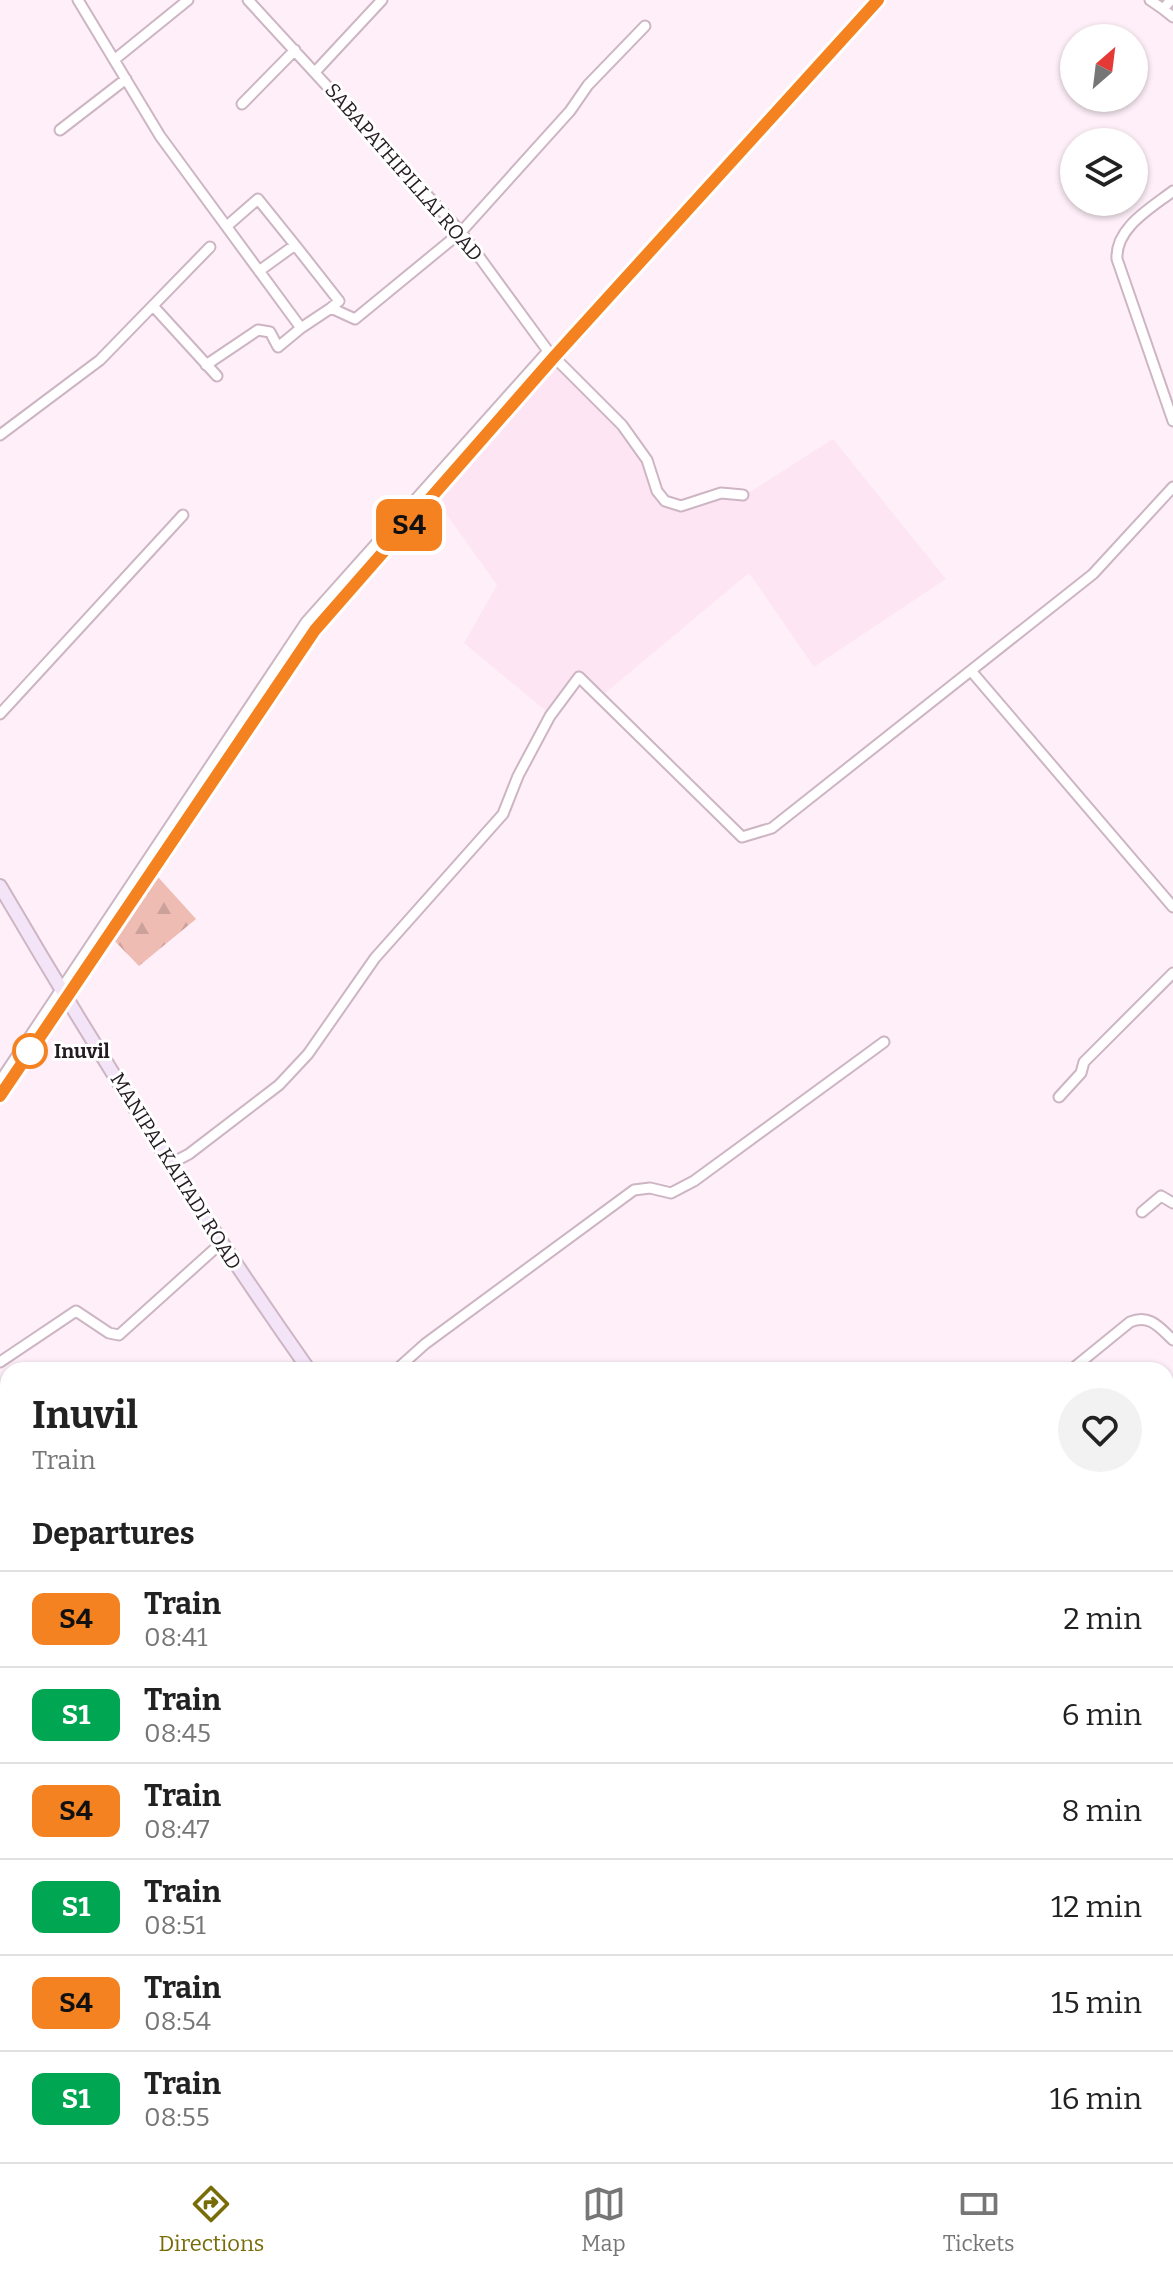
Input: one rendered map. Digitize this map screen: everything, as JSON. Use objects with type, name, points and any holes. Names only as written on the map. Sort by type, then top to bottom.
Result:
[{"type":"main road","name":"MANIPAI KAITADI ROAD","points":[[0,886],[61,990],[220,1244],[303,1362]]},
{"type":"street","points":[[78,0],[160,136],[301,328]]},
{"type":"street","points":[[114,60],[188,0]]},
{"type":"street","name":"SABAPATHIPILLAI ROAD","points":[[248,0],[461,232],[548,351],[622,425],[647,460],[657,491],[665,501],[681,506],[721,493],[743,495]]},
{"type":"street","points":[[315,72],[382,0]]},
{"type":"street","points":[[1150,0],[1173,17]]},
{"type":"street","points":[[1163,9],[1171,0]]},
{"type":"street","points":[[331,308],[355,319],[461,232],[570,111],[588,85],[645,26]]},
{"type":"street","points":[[242,104],[295,50]]},
{"type":"street","points":[[60,130],[126,79]]},
{"type":"street","points":[[1173,191],[1131,224],[1116,246],[1117,259],[1173,421]]},
{"type":"street","points":[[206,365],[258,330],[270,332],[278,347],[339,301],[258,199],[227,226]]},
{"type":"street","points":[[259,271],[295,245]]},
{"type":"street","points":[[0,435],[100,360],[154,307],[176,278],[210,247]]},
{"type":"street","points":[[154,307],[217,376]]},
{"type":"street","points":[[0,1081],[306,622],[548,351]]},
{"type":"street","points":[[170,1164],[189,1154],[279,1085],[308,1054],[375,958],[503,814],[518,776],[550,716],[579,677],[742,837],[772,828],[1093,574],[1173,487]]},
{"type":"street","points":[[0,714],[183,515]]},
{"type":"street","points":[[972,672],[1173,907]]},
{"type":"street","points":[[1059,1097],[1081,1073],[1084,1062],[1173,973]]},
{"type":"street","points":[[405,1362],[634,1190],[650,1188],[671,1193],[694,1181],[884,1042]]},
{"type":"street","points":[[1142,1212],[1161,1196],[1173,1203]]},
{"type":"street","points":[[0,1362],[76,1311],[109,1333],[119,1335],[220,1244]]},
{"type":"street","points":[[1081,1362],[1130,1322],[1141,1318],[1151,1320],[1173,1340]]},
{"type":"shaded area","points":[[557,363],[621,426],[645,461],[656,492],[681,509],[721,495],[742,497],[833,439],[946,579],[814,667],[749,573],[604,694],[580,671],[546,711],[464,643],[497,585],[437,501]]},
{"type":"green space","points":[[148,866],[196,919],[139,966],[105,931]]},
{"type":"railway","points":[[0,1096],[315,630],[554,357],[878,0]]},
{"type":"train","name":"S4","points":[[0,1096],[315,630],[554,357],[878,0]]},
{"type":"place","name":"Inuvil","points":[[30,1051]]}]
